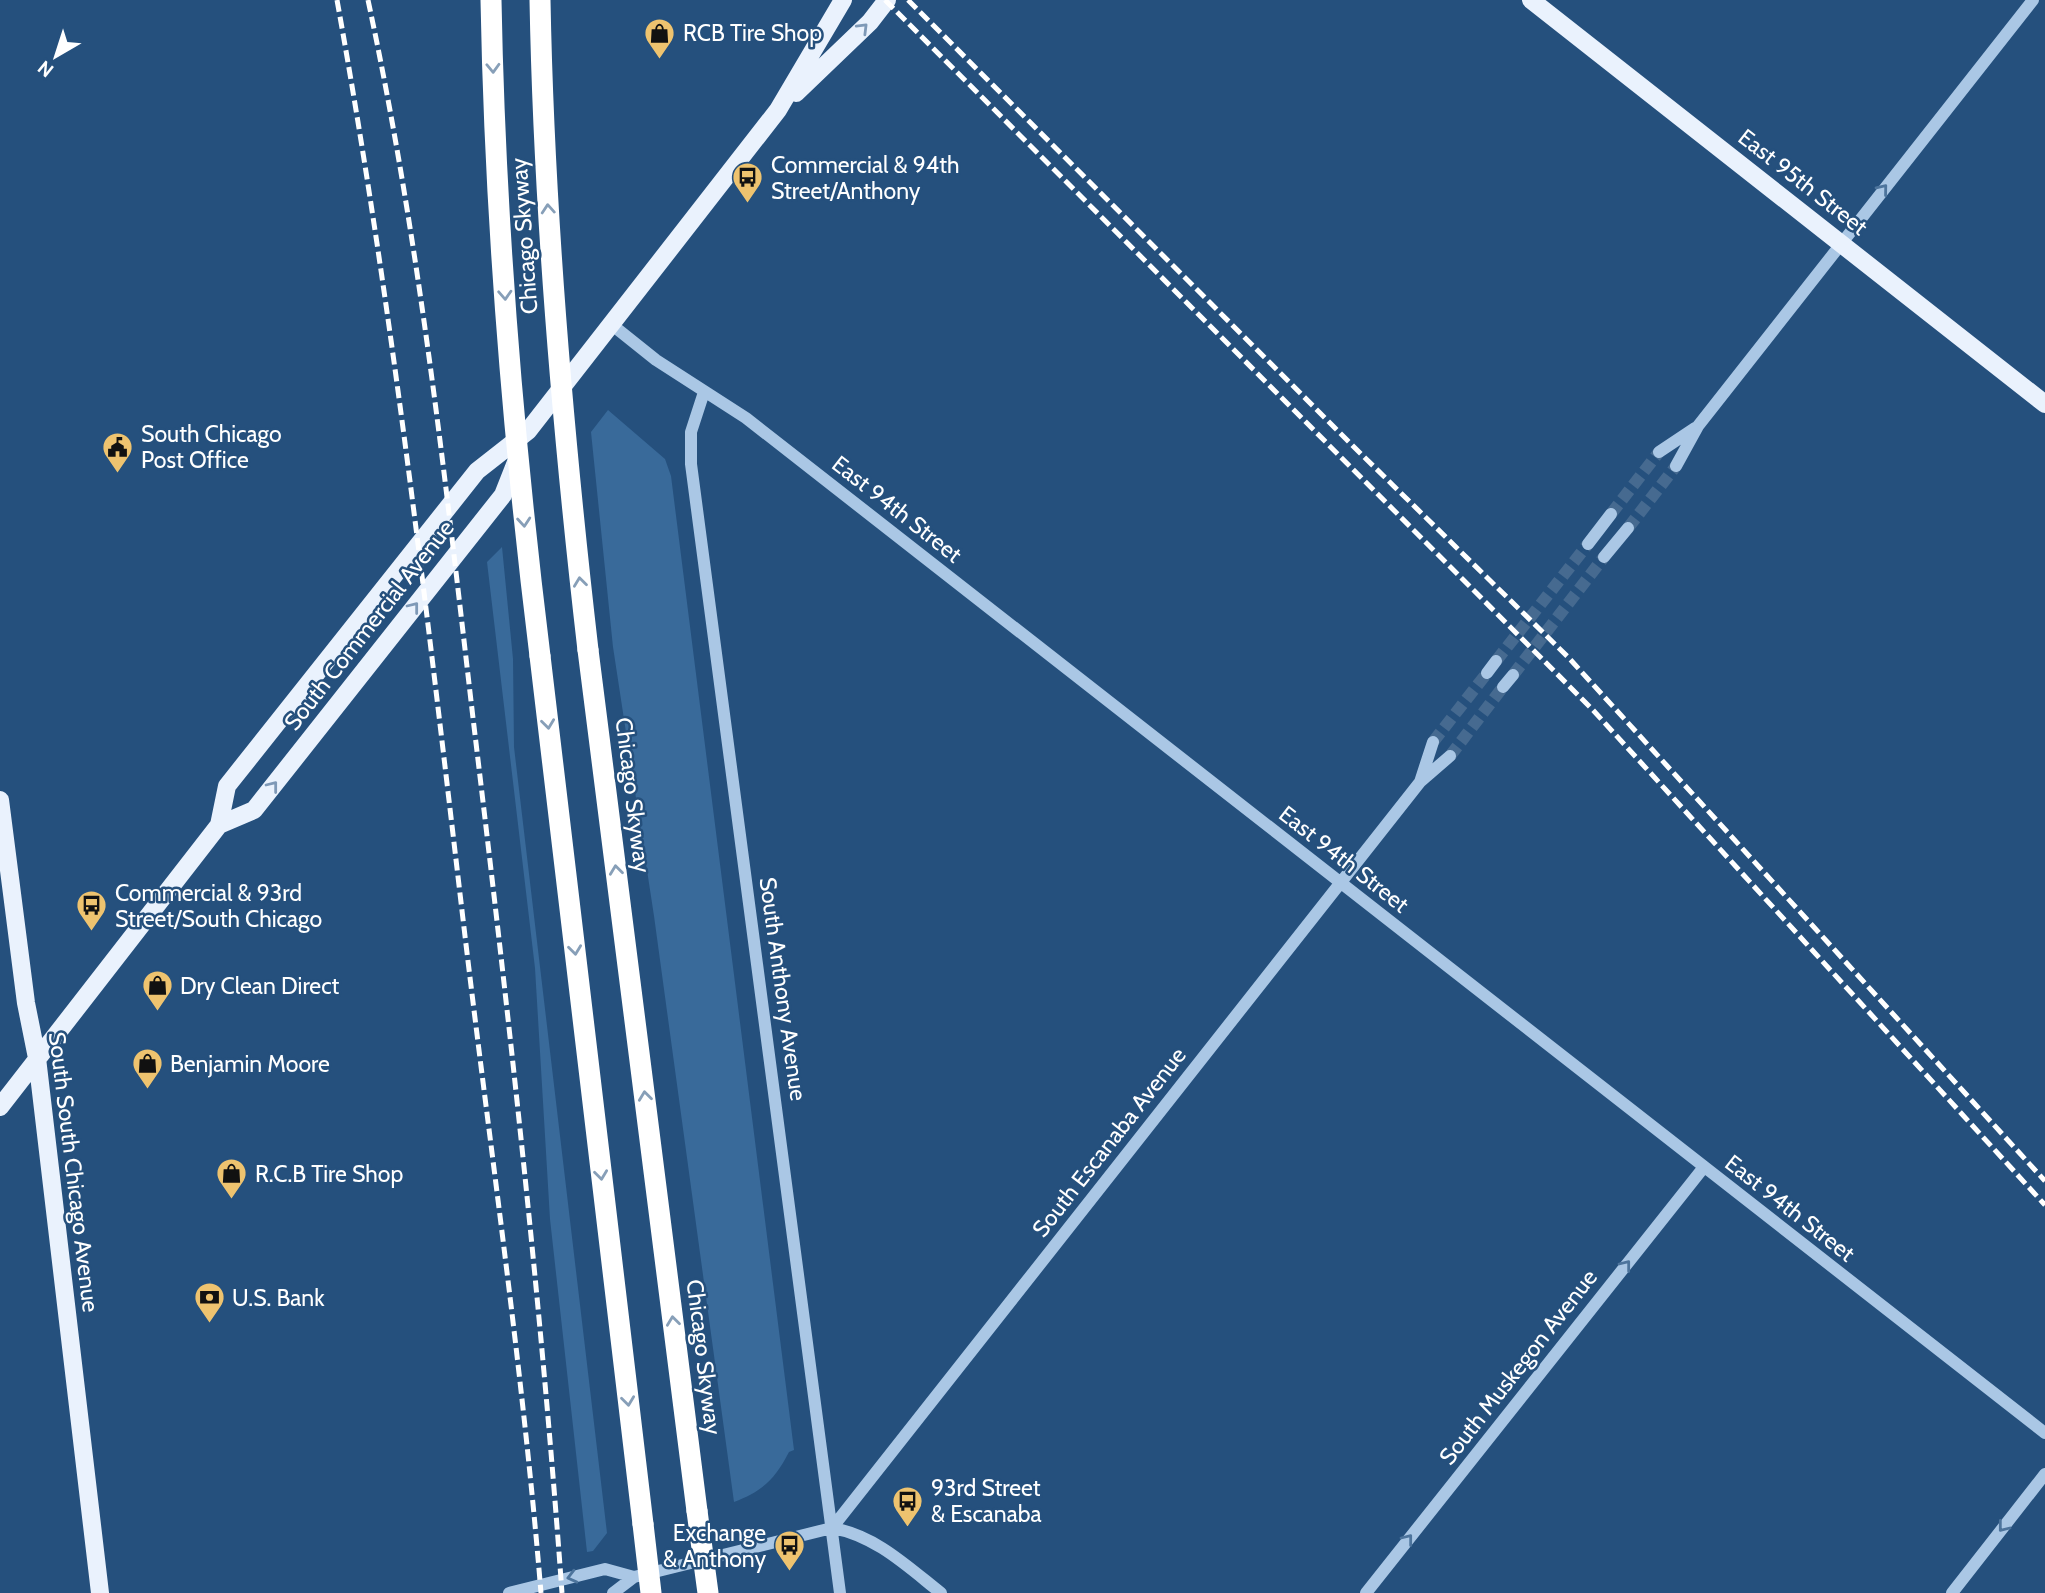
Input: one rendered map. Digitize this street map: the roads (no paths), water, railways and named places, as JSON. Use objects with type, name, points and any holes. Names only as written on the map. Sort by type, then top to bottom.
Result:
[{"type":"highway","name":"Chicago Skyway","points":[[491,0],[505,304],[524,530],[651,1593]]},
{"type":"highway","name":"Chicago Skyway","points":[[540,0],[554,300],[573,526],[708,1593]]},
{"type":"main road","name":"South Commercial Avenue","points":[[0,1107],[219,825],[227,786],[477,471],[528,431],[778,110],[843,0]]},
{"type":"main road","name":"South Commercial Avenue","points":[[778,110],[870,22],[887,0]]},
{"type":"main road","name":"East 95th Street","points":[[1531,0],[2045,404]]},
{"type":"main road","name":"South Commercial Avenue","points":[[219,825],[254,810],[503,495],[528,431]]},
{"type":"main road","name":"South South Chicago Avenue","points":[[0,800],[4,855],[37,1058],[100,1593]]},
{"type":"street","points":[[1676,466],[1698,426],[2033,0]]},
{"type":"street","name":"East 94th Street","points":[[611,324],[656,360],[746,418],[2045,1433]]},
{"type":"street","name":"South Anthony Avenue","points":[[704,392],[691,432],[691,464],[841,1593]]},
{"type":"street","points":[[1659,452],[1698,426]]},
{"type":"street","points":[[1588,544],[1611,514]]},
{"type":"street","points":[[1604,557],[1628,528]]},
{"type":"street","points":[[1487,673],[1496,661]]},
{"type":"street","points":[[1503,687],[1513,675]]},
{"type":"street","name":"South Escanaba Avenue","points":[[1420,782],[1433,741]]},
{"type":"street","name":"South Escanaba Avenue","points":[[832,1528],[1420,782],[1450,756]]},
{"type":"street","name":"South Muskegon Avenue","points":[[1366,1593],[1704,1167]]},
{"type":"street","points":[[1952,1593],[2045,1474]]},
{"type":"street","points":[[613,1593],[634,1577],[832,1528],[858,1535],[878,1545],[941,1593]]},
{"type":"street","points":[[509,1593],[605,1569],[634,1577]]},
{"type":"tunnel","points":[[1611,514],[1659,452]]},
{"type":"tunnel","points":[[1628,528],[1676,466]]},
{"type":"tunnel","points":[[1496,661],[1588,544]]},
{"type":"tunnel","points":[[1513,675],[1604,557]]},
{"type":"tunnel","points":[[1433,742],[1487,673]]},
{"type":"tunnel","points":[[1450,756],[1503,687]]},
{"type":"railway","points":[[337,0],[375,233],[408,467],[516,1346],[541,1593]]},
{"type":"railway","points":[[368,0],[402,178],[452,538],[523,1155],[562,1593]]},
{"type":"railway","points":[[885,0],[1592,709],[2045,1205]]},
{"type":"railway","points":[[908,0],[1354,447],[1568,657],[2045,1181]]},
{"type":"place","name":"RCB Tire Shop","points":[[660,60]]},
{"type":"place","name":"Commercial & 94th Street/Anthony","points":[[748,205]]},
{"type":"place","name":"South Chicago Post Office","points":[[118,474]]},
{"type":"place","name":"Commercial & 93rd Street/South Chicago","points":[[92,933]]},
{"type":"place","name":"Dry Clean Direct","points":[[157,1013]]},
{"type":"place","name":"Benjamin Moore","points":[[147,1091]]},
{"type":"place","name":"R.C.B Tire Shop","points":[[232,1201]]},
{"type":"place","name":"U.S. Bank","points":[[209,1325]]},
{"type":"place","name":"93rd Street & Escanaba","points":[[908,1528]]},
{"type":"place","name":"Exchange & Anthony","points":[[789,1573]]}]
